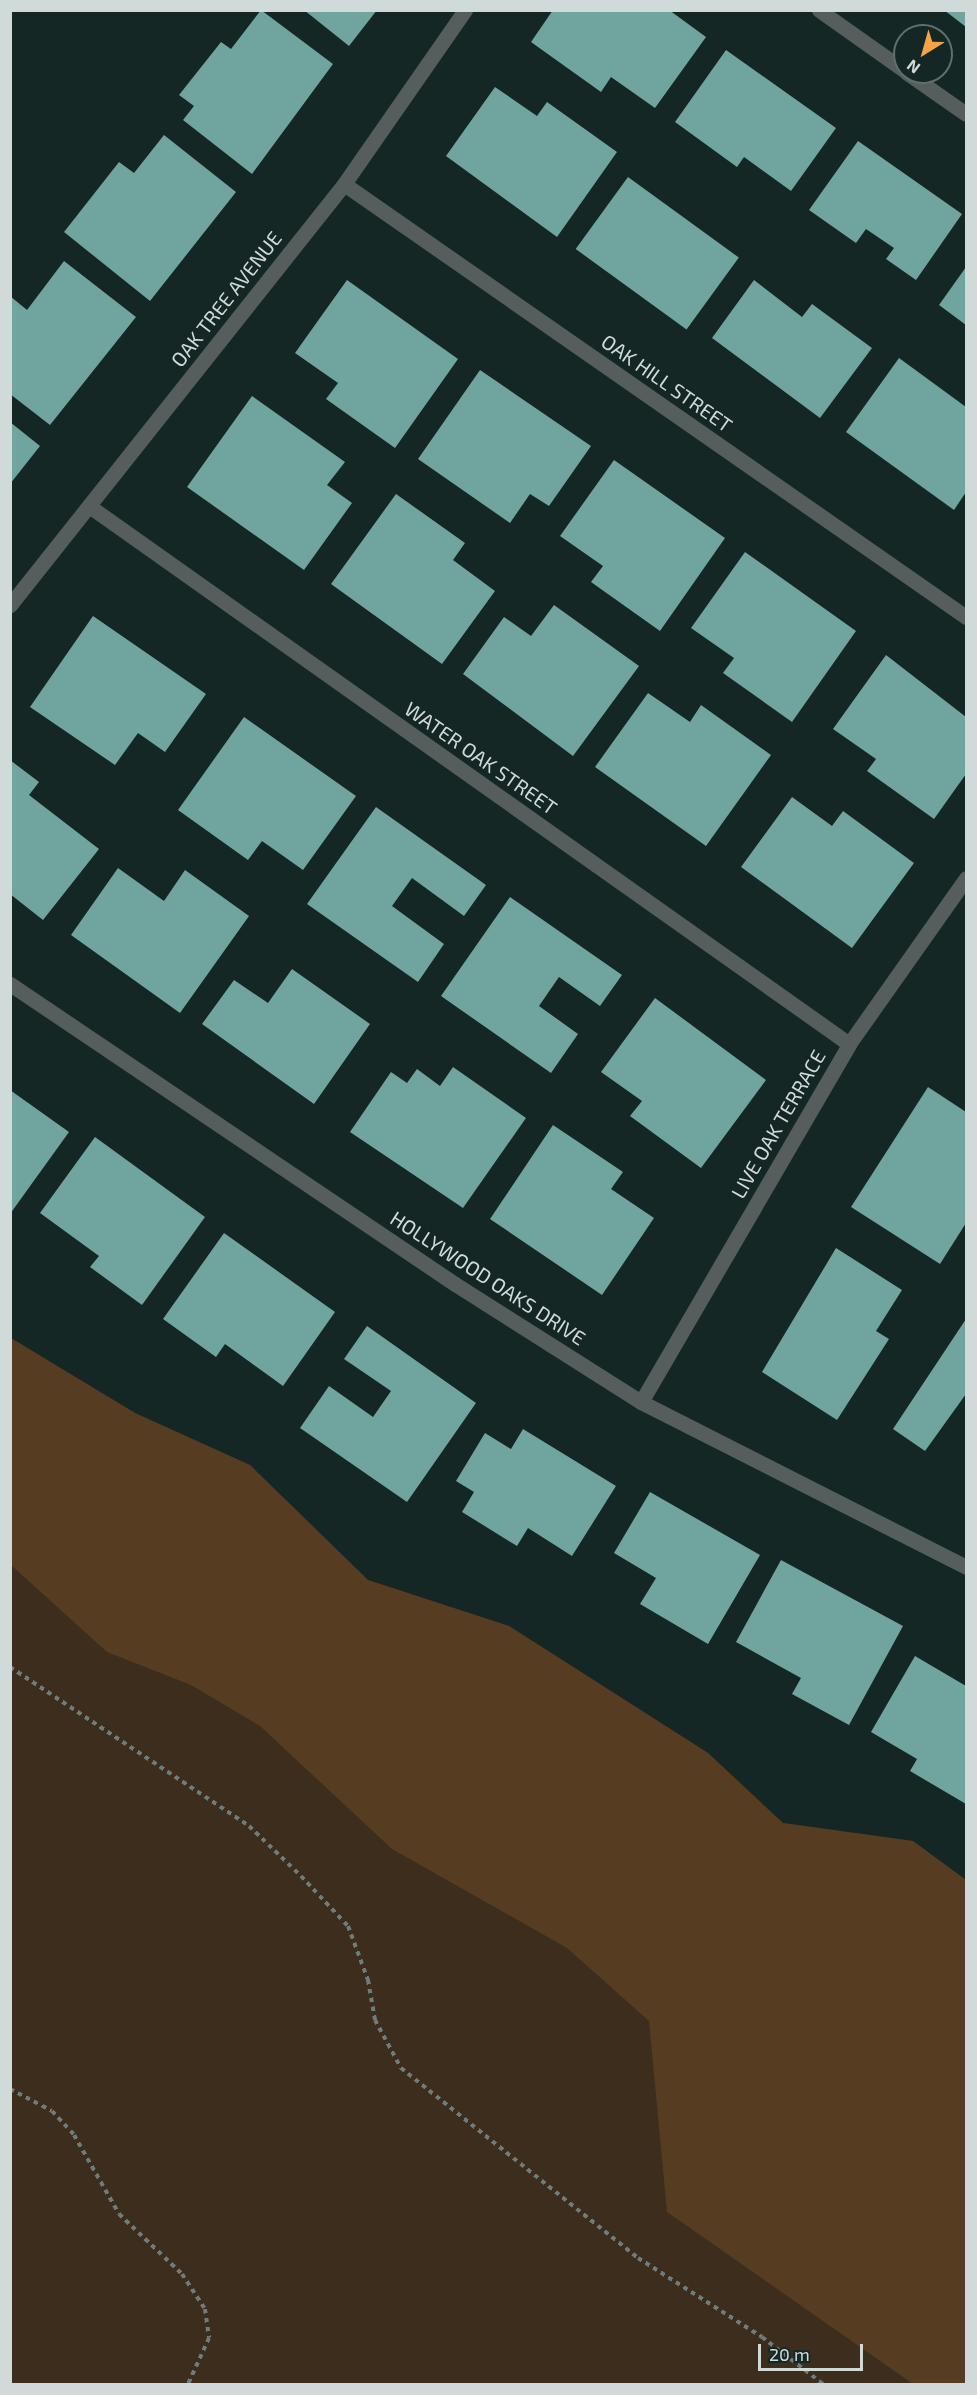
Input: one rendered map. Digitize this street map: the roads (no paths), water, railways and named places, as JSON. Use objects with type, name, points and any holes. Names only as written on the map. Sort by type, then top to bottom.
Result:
[{"type":"street","name":"OAK TREE AVENUE","points":[[10,605],[344,184],[465,10]]},
{"type":"street","points":[[819,10],[893,62]]},
{"type":"street","points":[[924,84],[966,114]]},
{"type":"street","name":"OAK HILL STREET","points":[[344,184],[966,617]]},
{"type":"street","name":"WATER OAK STREET","points":[[89,506],[849,1044]]},
{"type":"street","name":"LIVE OAK TERRACE","points":[[641,1402],[849,1044],[966,878]]},
{"type":"street","name":"HOLLYWOOD OAKS DRIVE","points":[[10,984],[455,1284],[641,1402],[966,1567]]}]
